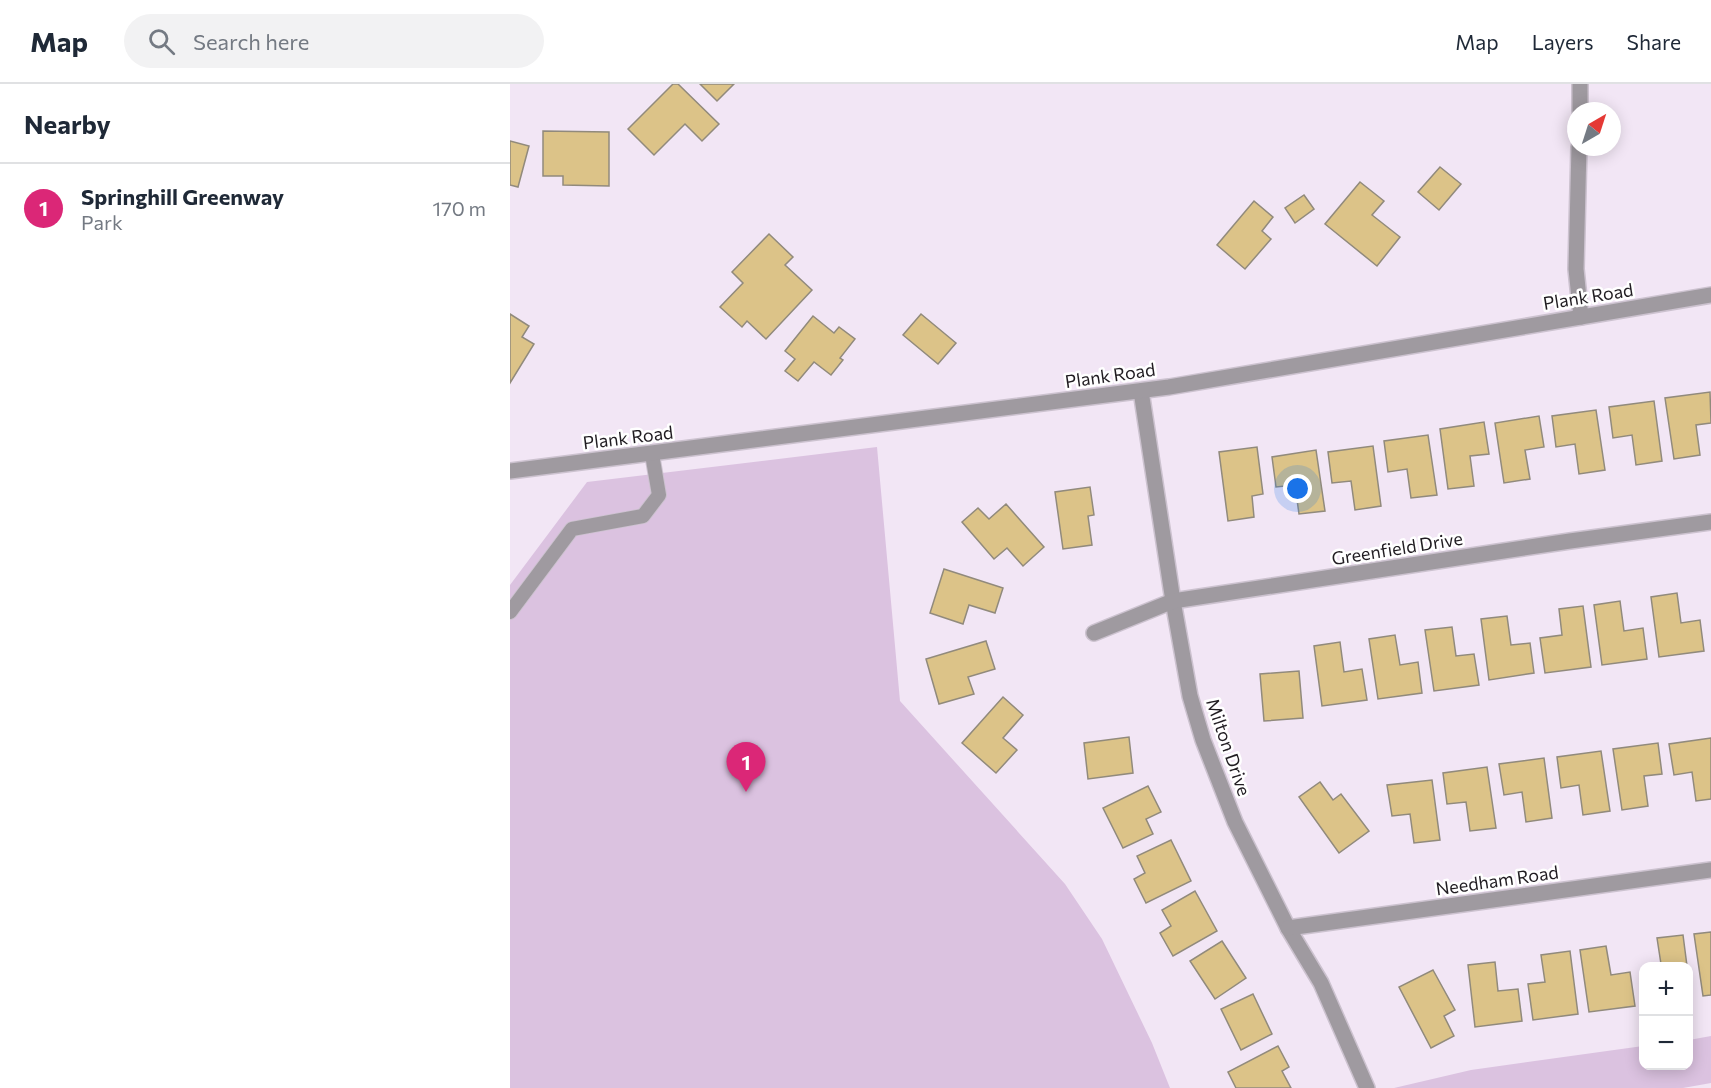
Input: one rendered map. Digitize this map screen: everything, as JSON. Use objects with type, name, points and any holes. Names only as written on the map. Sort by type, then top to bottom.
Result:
[{"type":"street","points":[[1580,84],[1580,102]]},
{"type":"street","points":[[1579,156],[1576,269],[1581,317]]},
{"type":"street","name":"Plank Road","points":[[510,471],[1141,391],[1711,295]]},
{"type":"street","name":"Milton Drive","points":[[1141,391],[1173,601],[1190,696],[1203,740],[1235,822],[1288,928],[1321,983],[1367,1088]]},
{"type":"street","name":"Greenfield Drive","points":[[1094,633],[1173,601],[1711,522]]},
{"type":"street","name":"Needham Road","points":[[1288,928],[1711,870]]},
{"type":"lane","points":[[510,612],[572,529],[643,516],[659,495],[652,454]]},
{"type":"shaded area","points":[[877,447],[900,701],[1065,884],[1102,939],[1152,1043],[1170,1088],[510,1088],[510,585],[587,482]]},
{"type":"shaded area","points":[[1711,1036],[1711,1083],[1683,1088],[1394,1088],[1471,1070],[1639,1047],[1639,1070],[1693,1070],[1693,1039]]},
{"type":"building","points":[[673,84],[678,84],[719,124],[702,141],[685,124],[654,155],[628,129]]},
{"type":"building","points":[[700,84],[734,84],[717,101]]},
{"type":"building","points":[[543,131],[609,132],[609,186],[563,185],[563,176],[543,176]]},
{"type":"building","points":[[510,141],[529,146],[518,187],[510,185]]},
{"type":"building","points":[[1440,167],[1461,184],[1439,210],[1418,192]]},
{"type":"building","points":[[1360,182],[1384,201],[1372,215],[1400,237],[1377,266],[1325,224]]},
{"type":"building","points":[[1304,195],[1314,209],[1295,223],[1285,208]]},
{"type":"building","points":[[1254,201],[1273,217],[1262,231],[1271,239],[1245,269],[1217,245]]},
{"type":"building","points":[[769,234],[793,257],[785,265],[812,290],[766,339],[747,321],[742,327],[720,307],[743,283],[732,272]]},
{"type":"building","points":[[510,314],[529,326],[522,337],[534,344],[510,383]]},
{"type":"building","points":[[921,314],[956,343],[938,364],[903,335]]},
{"type":"building","points":[[813,316],[834,333],[839,327],[855,339],[840,358],[843,360],[831,375],[814,362],[798,381],[785,371],[795,359],[785,351]]},
{"type":"building","points":[[1710,392],[1711,423],[1696,425],[1700,455],[1674,459],[1665,398]]},
{"type":"building","points":[[1654,401],[1662,461],[1636,465],[1632,435],[1613,438],[1609,407]]},
{"type":"building","points":[[1596,410],[1605,470],[1579,474],[1575,444],[1556,447],[1552,416]]},
{"type":"building","points":[[1539,416],[1544,447],[1525,450],[1530,479],[1504,483],[1495,423]]},
{"type":"building","points":[[1484,422],[1489,454],[1470,456],[1474,486],[1448,489],[1440,429]]},
{"type":"building","points":[[1428,435],[1437,495],[1411,498],[1407,469],[1388,472],[1384,441]]},
{"type":"building","points":[[1373,446],[1381,506],[1355,510],[1351,481],[1332,483],[1328,452]]},
{"type":"building","points":[[1257,447],[1263,494],[1252,496],[1254,517],[1228,521],[1219,452]]},
{"type":"building","points":[[1316,450],[1325,511],[1299,514],[1295,485],[1276,487],[1272,457]]},
{"type":"building","points":[[1090,487],[1094,515],[1088,516],[1092,545],[1063,549],[1055,492]]},
{"type":"building","points":[[1006,504],[1044,547],[1023,566],[1007,548],[994,559],[962,522],[978,508],[989,519]]},
{"type":"building","points":[[944,569],[1003,588],[995,613],[969,605],[963,624],[930,613]]},
{"type":"building","points":[[1677,593],[1681,623],[1700,620],[1704,651],[1659,657],[1651,597]]},
{"type":"building","points":[[1620,601],[1624,631],[1643,628],[1647,659],[1602,665],[1594,605]]},
{"type":"building","points":[[1583,606],[1591,667],[1545,673],[1540,638],[1562,635],[1559,609]]},
{"type":"building","points":[[1507,616],[1511,645],[1530,643],[1534,673],[1489,680],[1481,619]]},
{"type":"building","points":[[1452,627],[1456,656],[1474,654],[1479,685],[1434,691],[1425,630]]},
{"type":"building","points":[[1395,635],[1400,665],[1418,662],[1422,693],[1378,699],[1369,639]]},
{"type":"building","points":[[986,641],[995,669],[968,677],[974,694],[939,704],[926,659]]},
{"type":"building","points":[[1340,642],[1344,672],[1362,669],[1367,700],[1322,706],[1314,646]]},
{"type":"building","points":[[1299,671],[1303,718],[1264,721],[1260,674]]},
{"type":"building","points":[[1003,697],[1023,715],[1003,738],[1017,750],[996,773],[962,743]]},
{"type":"building","points":[[1129,737],[1133,773],[1088,779],[1084,743]]},
{"type":"building","points":[[1711,738],[1711,799],[1696,801],[1692,772],[1674,775],[1669,744]]},
{"type":"building","points":[[1658,743],[1662,774],[1644,776],[1648,806],[1622,810],[1613,749]]},
{"type":"building","points":[[1601,751],[1610,811],[1583,815],[1579,785],[1561,788],[1557,757]]},
{"type":"building","points":[[1544,758],[1552,818],[1526,822],[1522,792],[1504,795],[1499,764]]},
{"type":"building","points":[[1487,767],[1496,828],[1470,831],[1466,802],[1447,804],[1443,773]]},
{"type":"building","points":[[1432,780],[1440,840],[1414,843],[1410,814],[1392,816],[1387,785]]},
{"type":"building","points":[[1320,782],[1333,800],[1341,794],[1369,831],[1339,853],[1299,797]]},
{"type":"building","points":[[1148,786],[1161,812],[1146,819],[1153,834],[1123,848],[1103,808]]},
{"type":"building","points":[[1171,840],[1191,881],[1146,903],[1134,879],[1145,873],[1137,856]]},
{"type":"building","points":[[1195,891],[1217,931],[1173,956],[1160,933],[1171,926],[1162,910]]},
{"type":"building","points":[[1711,932],[1711,995],[1703,996],[1694,934]]},
{"type":"building","points":[[1683,935],[1686,962],[1661,962],[1657,938]]},
{"type":"building","points":[[1222,941],[1246,978],[1215,999],[1190,961]]},
{"type":"building","points":[[1606,946],[1611,975],[1630,972],[1635,1006],[1589,1012],[1580,950]]},
{"type":"building","points":[[1570,951],[1578,1014],[1533,1020],[1528,984],[1545,982],[1541,955]]},
{"type":"building","points":[[1495,962],[1498,991],[1518,989],[1522,1021],[1475,1027],[1468,965]]},
{"type":"building","points":[[1433,970],[1455,1010],[1444,1016],[1454,1036],[1431,1048],[1399,987]]},
{"type":"building","points":[[1253,994],[1272,1034],[1241,1050],[1221,1009]]},
{"type":"building","points":[[1278,1046],[1289,1067],[1282,1071],[1291,1088],[1236,1088],[1228,1072]]},
{"type":"place","name":"Springhill Greenway","points":[[746,792]]}]
